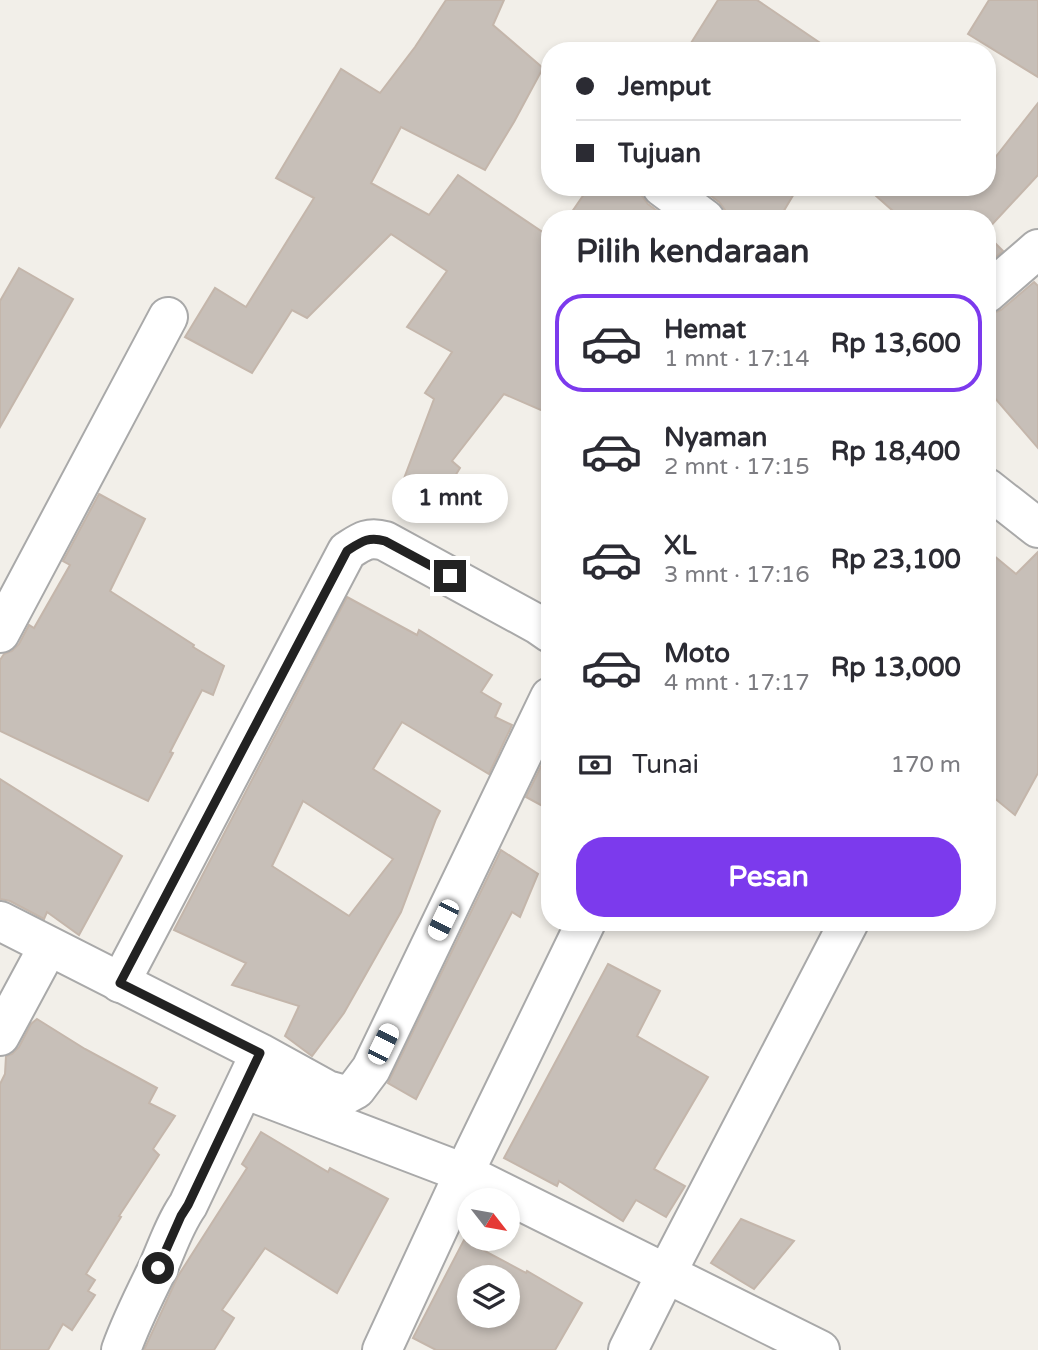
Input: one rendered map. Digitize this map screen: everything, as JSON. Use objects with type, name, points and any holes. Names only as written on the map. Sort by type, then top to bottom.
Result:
[{"type":"street","points":[[674,196],[693,210]]},
{"type":"street","points":[[996,285],[1038,249]]},
{"type":"street","points":[[0,633],[167,317]]},
{"type":"street","points":[[996,495],[1038,528]]},
{"type":"street","points":[[120,983],[347,551],[362,541],[374,538],[385,541],[541,627]]},
{"type":"street","points":[[0,921],[260,1053],[327,1090],[345,1096],[356,1089],[371,1069],[541,716]]},
{"type":"street","points":[[382,1350],[464,1173],[582,931]]},
{"type":"street","points":[[628,1350],[844,931]]},
{"type":"street","points":[[0,1036],[48,947]]},
{"type":"street","points":[[121,1350],[181,1216],[260,1053]]},
{"type":"street","points":[[244,1089],[464,1173],[820,1350]]},
{"type":"building","points":[[446,0],[504,0],[493,25],[541,66],[541,72],[514,122],[485,170],[401,127],[371,183],[429,215],[458,175],[541,231],[541,410],[504,394],[452,461],[460,468],[434,510],[400,489],[434,399],[425,393],[452,352],[407,327],[447,271],[391,234],[307,318],[292,310],[252,373],[185,337],[215,288],[246,307],[314,198],[276,178],[341,69],[380,93]]},
{"type":"building","points":[[718,0],[757,0],[819,42],[692,42]]},
{"type":"building","points":[[989,0],[1038,0],[1038,77],[996,51],[996,42],[981,42],[968,34]]},
{"type":"building","points":[[1038,103],[1038,175],[996,220],[996,210],[892,210],[876,196],[996,196],[996,157]]},
{"type":"building","points":[[583,196],[642,196],[656,210],[573,210]]},
{"type":"building","points":[[711,196],[793,196],[784,210],[725,210]]},
{"type":"building","points":[[996,244],[1003,251],[996,257]]},
{"type":"building","points":[[19,268],[73,299],[0,427],[0,301]]},
{"type":"building","points":[[1034,282],[1038,286],[1038,448],[996,399],[996,312]]},
{"type":"building","points":[[99,494],[145,519],[110,591],[224,666],[213,695],[202,690],[148,801],[0,731],[0,660],[19,644],[29,625],[34,628],[70,565],[63,561]]},
{"type":"building","points":[[1038,552],[1038,773],[1015,815],[996,799],[996,557],[1016,574]]},
{"type":"building","points":[[347,597],[417,635],[419,630],[492,675],[481,692],[501,704],[495,717],[512,725],[489,774],[402,722],[373,769],[440,811],[401,912],[344,1013],[312,1056],[285,1036],[299,1006],[232,985],[246,963],[174,930]],"holes":[[[303,801],[393,859],[349,916],[272,866]]]},
{"type":"building","points":[[541,766],[541,805],[526,797]]},
{"type":"building","points":[[0,779],[122,856],[79,935],[47,912],[44,919],[10,901],[0,899]]},
{"type":"building","points":[[501,850],[538,874],[520,917],[512,912],[416,1099],[388,1083]]},
{"type":"building","points":[[608,964],[660,991],[637,1036],[708,1077],[654,1169],[685,1186],[666,1217],[636,1200],[623,1221],[559,1181],[557,1186],[504,1158]]},
{"type":"building","points":[[37,1019],[157,1088],[149,1103],[175,1116],[153,1149],[159,1155],[119,1216],[121,1217],[86,1274],[95,1280],[88,1291],[95,1295],[72,1330],[63,1324],[48,1350],[0,1350],[0,1084],[5,1074],[6,1056],[19,1047],[31,1024]]},
{"type":"building","points":[[261,1132],[328,1172],[330,1168],[388,1199],[337,1293],[265,1248],[222,1310],[234,1318],[214,1350],[144,1350],[178,1276],[247,1168],[242,1164]]},
{"type":"building","points":[[741,1219],[794,1241],[754,1289],[711,1263]]},
{"type":"building","points":[[458,1251],[485,1251],[511,1265],[457,1265],[457,1328],[520,1328],[520,1270],[526,1273],[527,1271],[582,1303],[555,1350],[436,1350],[413,1338]]},
{"type":"route","points":[[158,1268],[260,1053],[120,983],[347,551],[362,541],[374,538],[385,541],[450,576]]}]
